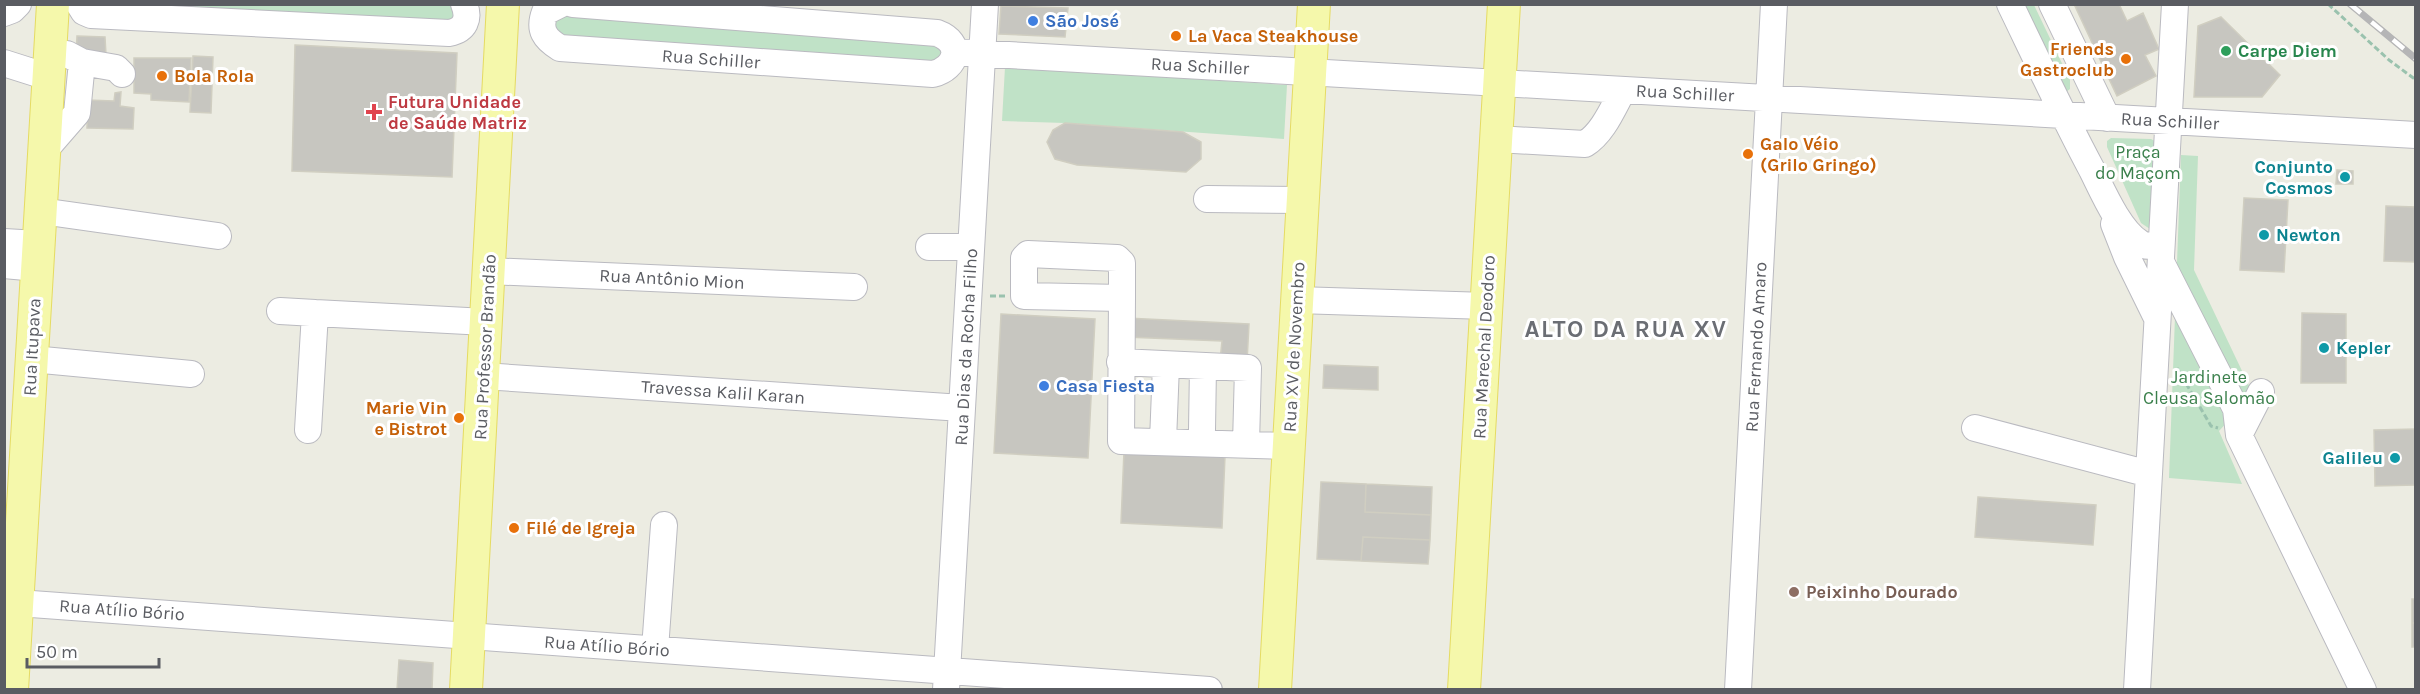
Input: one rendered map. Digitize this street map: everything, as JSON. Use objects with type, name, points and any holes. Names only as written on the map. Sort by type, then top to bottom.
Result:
[{"type":"main road","name":"Rua Itupava","points":[[12,690],[11,602],[32,359],[52,4]]},
{"type":"main road","name":"Rua XV de Novembro","points":[[1275,690],[1314,4]]},
{"type":"main road","name":"Rua Marechal Deodoro","points":[[1464,690],[1504,4]]},
{"type":"main road","name":"Rua Professor Brandão","points":[[466,690],[503,12]]},
{"type":"street","points":[[4,13],[12,10],[18,4]]},
{"type":"street","points":[[79,4],[84,12],[91,15],[449,33],[462,28],[466,11],[503,12],[541,22],[545,12],[561,4]]},
{"type":"street","points":[[573,4],[938,33],[952,42],[955,51]]},
{"type":"street","name":"Rua Dias da Rocha Filho","points":[[947,680],[985,4]]},
{"type":"street","name":"Rua Fernando Amaro","points":[[1738,690],[1774,4]]},
{"type":"street","points":[[2010,4],[2063,115],[2112,208],[2130,235],[2142,245],[2152,246],[2161,251],[2236,409],[2239,435],[2363,690]]},
{"type":"street","points":[[2052,4],[2107,118]]},
{"type":"street","points":[[2137,690],[2175,4]]},
{"type":"street","name":"Rua Schiller","points":[[541,22],[542,32],[549,42],[560,48],[933,74],[944,71],[953,61],[955,51],[2415,135]]},
{"type":"street","points":[[50,46],[82,62],[116,68],[122,74]]},
{"type":"street","points":[[44,151],[77,113],[82,62]]},
{"type":"street","points":[[7,67],[48,77]]},
{"type":"street","points":[[1497,139],[1585,144],[1591,141],[1605,122],[1623,90]]},
{"type":"street","points":[[1207,199],[1303,200]]},
{"type":"street","points":[[2112,208],[2115,227],[2157,318]]},
{"type":"street","points":[[40,211],[218,236]]},
{"type":"street","points":[[4,242],[38,256]]},
{"type":"street","points":[[930,247],[971,247]]},
{"type":"street","points":[[1122,298],[1024,296],[1024,258],[1028,254],[1117,258],[1122,263],[1122,298],[1120,362],[1121,441],[1202,430],[1247,439]]},
{"type":"street","points":[[4,265],[38,256]]},
{"type":"street","name":"Rua Antônio Mion","points":[[489,271],[854,287]]},
{"type":"street","points":[[1297,300],[1487,306]]},
{"type":"street","points":[[280,311],[486,322]]},
{"type":"street","points":[[308,430],[315,313]]},
{"type":"street","points":[[32,359],[191,374]]},
{"type":"street","points":[[1120,362],[1248,369],[1247,439]]},
{"type":"street","points":[[1163,435],[1166,365]]},
{"type":"street","points":[[1202,430],[1203,366]]},
{"type":"street","name":"Travessa Kalil Karan","points":[[483,376],[962,408]]},
{"type":"street","points":[[2239,435],[2261,392]]},
{"type":"street","points":[[1975,429],[2149,474]]},
{"type":"street","points":[[1163,435],[1289,441]]},
{"type":"street","points":[[655,649],[664,525]]},
{"type":"street","name":"Rua Atílio Bório","points":[[11,602],[655,649],[947,680],[1209,690]]},
{"type":"path","points":[[2328,4],[2389,60],[2415,80]]},
{"type":"path","points":[[968,295],[1024,296]]},
{"type":"path","points":[[2175,364],[2211,426],[2239,435]]},
{"type":"green space","points":[[454,4],[456,24],[86,5]]},
{"type":"green space","points":[[2014,5],[2034,5],[2070,80],[2070,89],[2066,92]]},
{"type":"green space","points":[[563,13],[935,40],[944,47],[943,62],[561,40],[552,33],[555,15]]},
{"type":"green space","points":[[1005,67],[1287,85],[1284,139],[1065,123],[1002,121]]},
{"type":"green space","name":"Praça do Maçom","points":[[2111,138],[2151,139],[2157,142],[2150,229],[2141,223],[2107,147],[2107,141]]},
{"type":"green space","name":"Jardinete Cleusa Salomão","points":[[2181,155],[2198,156],[2194,270],[2253,394],[2219,431],[2242,484],[2169,478]]},
{"type":"building","points":[[2074,4],[2119,4],[2127,21],[2143,13],[2159,49],[2145,55],[2156,76],[2117,96]]},
{"type":"building","name":"São José","points":[[1001,6],[1068,8],[1065,37],[999,34]]},
{"type":"building","name":"Carpe Diem","points":[[2221,17],[2280,75],[2262,97],[2194,97],[2198,26]]},
{"type":"building","points":[[77,36],[105,37],[106,55],[76,55]]},
{"type":"building","name":"Futura Unidade de Saúde Matriz","points":[[295,45],[457,53],[452,177],[292,171]]},
{"type":"building","points":[[193,56],[213,57],[211,113],[190,112]]},
{"type":"building","name":"Bola Rola","points":[[134,58],[191,58],[189,102],[151,100],[151,94],[134,93]]},
{"type":"building","points":[[121,92],[120,106],[134,108],[133,129],[87,128],[88,100],[114,101],[115,93]]},
{"type":"building","points":[[1065,123],[1183,132],[1201,142],[1201,159],[1186,172],[1077,165],[1055,159],[1047,142],[1053,130]]},
{"type":"building","name":"Conjunto Cosmos","points":[[2337,170],[2353,171],[2353,184],[2336,184]]},
{"type":"building","name":"Newton","points":[[2244,198],[2288,200],[2284,272],[2240,270]]},
{"type":"building","points":[[2386,206],[2416,207],[2416,262],[2384,261]]},
{"type":"building","name":"Kepler","points":[[2302,313],[2346,314],[2346,383],[2301,383]]},
{"type":"building","name":"Casa Fiesta","points":[[1001,314],[1095,319],[1088,458],[994,453]]},
{"type":"building","points":[[1126,318],[1249,324],[1247,362],[1220,361],[1222,341],[1126,337]]},
{"type":"building","points":[[1324,365],[1378,367],[1378,390],[1323,388]]},
{"type":"building","name":"Galileu","points":[[2416,429],[2416,485],[2375,486],[2374,430]]},
{"type":"building","points":[[1124,451],[1225,456],[1222,528],[1121,523]]},
{"type":"building","points":[[1321,482],[1366,484],[1365,512],[1431,515],[1430,540],[1363,537],[1361,561],[1317,559]]},
{"type":"building","points":[[1366,484],[1432,487],[1431,515],[1365,512]]},
{"type":"building","points":[[1978,497],[2096,505],[2093,545],[1975,537]]},
{"type":"building","points":[[1363,537],[1430,540],[1428,564],[1361,561]]},
{"type":"building","points":[[2412,599],[2416,599],[2416,623],[2412,623]]},
{"type":"building","points":[[2412,623],[2416,623],[2416,647],[2412,647]]},
{"type":"building","points":[[399,660],[433,663],[432,690],[397,690]]},
{"type":"railway","points":[[2350,4],[2416,59]]},
{"type":"place","name":"São José","points":[[1033,21]]},
{"type":"place","name":"La Vaca Steakhouse","points":[[1176,36]]},
{"type":"place","name":"Carpe Diem","points":[[2226,51]]},
{"type":"place","name":"Friends Gastroclub","points":[[2126,59]]},
{"type":"place","name":"Bola Rola","points":[[162,76]]},
{"type":"place","name":"Futura Unidade de Saúde Matriz","points":[[374,112]]},
{"type":"place","name":"Galo Véio (Grilo Gringo)","points":[[1748,154]]},
{"type":"place","name":"Conjunto Cosmos","points":[[2345,177]]},
{"type":"place","name":"Newton","points":[[2264,235]]},
{"type":"place","name":"Kepler","points":[[2324,348]]},
{"type":"place","name":"Casa Fiesta","points":[[1044,386]]},
{"type":"place","name":"Marie Vin e Bistrot","points":[[459,418]]},
{"type":"place","name":"Galileu","points":[[2395,458]]},
{"type":"place","name":"Filé de Igreja","points":[[514,528]]},
{"type":"place","name":"Peixinho Dourado","points":[[1794,592]]},
{"type":"district","name":"ALTO DA RUA XV","points":[[1626,329]]}]
